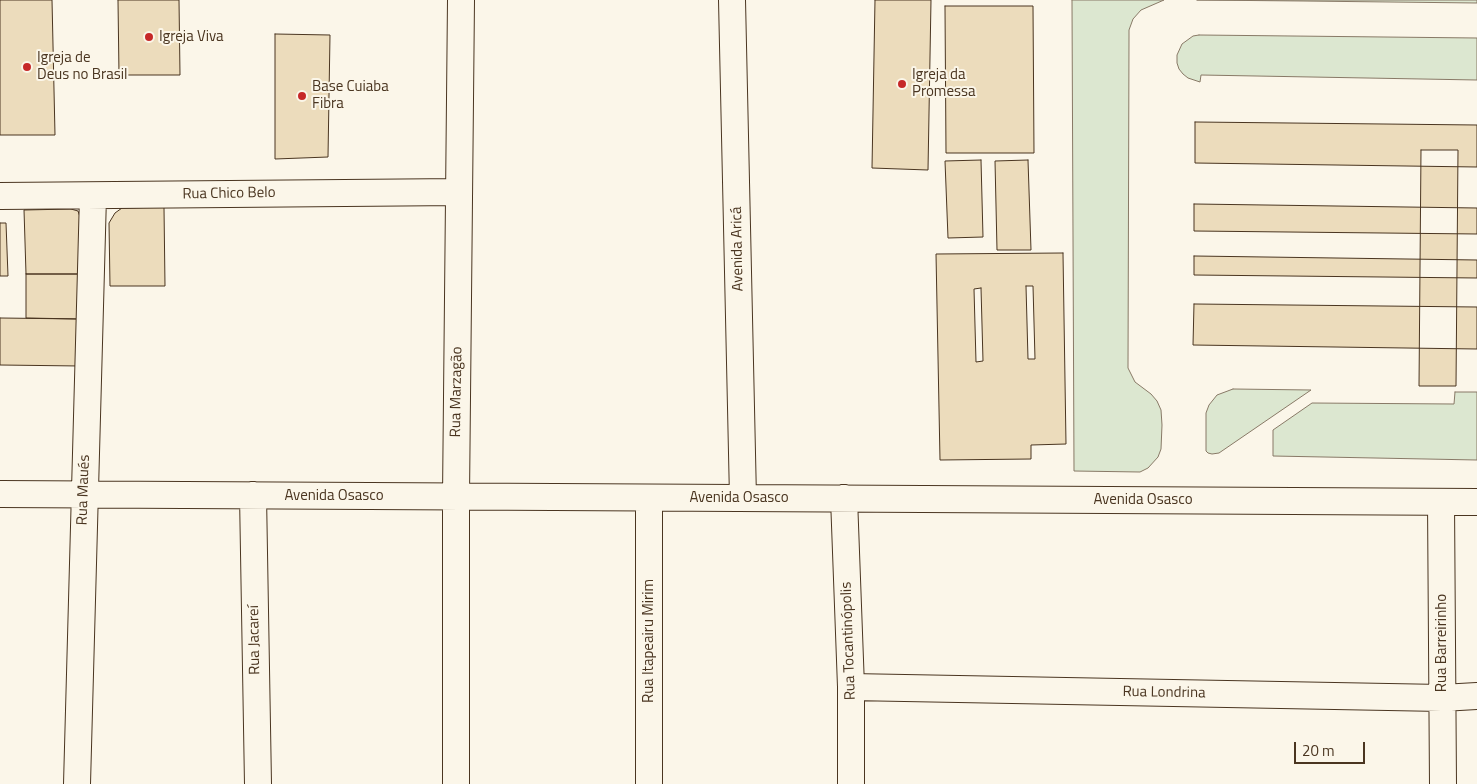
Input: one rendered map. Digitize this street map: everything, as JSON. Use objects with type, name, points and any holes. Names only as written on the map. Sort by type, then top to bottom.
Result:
[{"type":"street","name":"Rua Marzagão","points":[[456,784],[456,496],[461,0]]},
{"type":"street","name":"Avenida Aricá","points":[[732,0],[743,498]]},
{"type":"street","name":"Rua Chico Belo","points":[[0,196],[459,192]]},
{"type":"street","name":"Rua Maués","points":[[78,784],[93,196]]},
{"type":"street","name":"Avenida Osasco","points":[[0,494],[1477,502]]},
{"type":"street","name":"Rua Jacareí","points":[[253,495],[258,784]]},
{"type":"street","name":"Rua Itapeairu Mirim","points":[[649,498],[649,784]]},
{"type":"street","name":"Rua Tocantinópolis","points":[[844,498],[851,687],[851,784]]},
{"type":"street","name":"Rua Barreirinho","points":[[1441,502],[1443,784]]},
{"type":"street","name":"Rua Londrina","points":[[851,687],[1442,698],[1477,696]]},
{"type":"green space","points":[[1072,0],[1164,0],[1141,10],[1133,19],[1129,30],[1128,368],[1135,382],[1157,401],[1161,410],[1162,425],[1161,449],[1158,457],[1148,468],[1140,472],[1074,471]]},
{"type":"green space","points":[[1197,0],[1477,0],[1477,3],[1303,1]]},
{"type":"green space","points":[[1193,36],[1477,38],[1477,80],[1201,75],[1200,82],[1183,74],[1177,63],[1177,55],[1182,44]]},
{"type":"green space","points":[[1233,389],[1311,390],[1219,453],[1208,453],[1206,451],[1206,413],[1209,405],[1217,395]]},
{"type":"green space","points":[[1455,392],[1477,392],[1477,460],[1273,456],[1273,430],[1312,403],[1454,404]]},
{"type":"building","name":"Igreja de Deus no Brasil","points":[[0,0],[52,0],[55,135],[0,135]]},
{"type":"building","name":"Igreja Viva","points":[[118,0],[179,0],[180,75],[119,75]]},
{"type":"building","name":"Igreja da Promessa","points":[[875,0],[931,0],[928,170],[872,168]]},
{"type":"building","points":[[945,6],[1033,6],[1034,153],[946,153]]},
{"type":"building","name":"Base Cuiaba Fibra","points":[[275,34],[330,35],[328,157],[275,159]]},
{"type":"building","points":[[1195,122],[1477,125],[1477,167],[1195,163]]},
{"type":"building","points":[[1421,150],[1458,150],[1456,386],[1419,386]]},
{"type":"building","points":[[981,160],[983,237],[948,238],[945,161]]},
{"type":"building","points":[[1028,160],[1031,250],[997,250],[995,161]]},
{"type":"building","points":[[1194,204],[1477,208],[1477,234],[1194,231]]},
{"type":"building","points":[[164,207],[165,286],[110,286],[109,223],[115,213],[122,208]]},
{"type":"building","points":[[71,209],[78,211],[80,217],[80,274],[26,274],[24,210]]},
{"type":"building","points":[[0,223],[6,223],[8,276],[0,276]]},
{"type":"building","points":[[1063,253],[1066,444],[1031,445],[1031,459],[940,460],[936,254]],"holes":[[[1026,286],[1033,286],[1035,359],[1028,359]],[[981,288],[983,361],[976,362],[974,289]]]},
{"type":"building","points":[[1194,256],[1477,260],[1477,278],[1194,275]]},
{"type":"building","points":[[26,274],[80,274],[80,319],[26,318]]},
{"type":"building","points":[[1194,304],[1477,307],[1477,349],[1193,345]]},
{"type":"building","points":[[0,318],[80,319],[80,366],[0,365]]},
{"type":"place","name":"Igreja Viva","points":[[149,37]]},
{"type":"place","name":"Igreja de Deus no Brasil","points":[[27,67]]},
{"type":"place","name":"Igreja da Promessa","points":[[902,84]]},
{"type":"place","name":"Base Cuiaba Fibra","points":[[302,96]]}]
